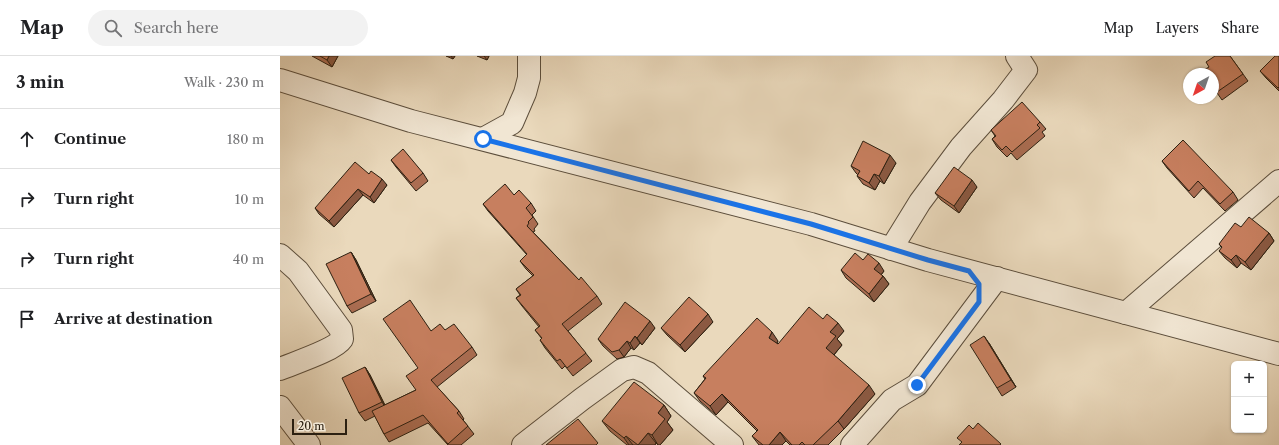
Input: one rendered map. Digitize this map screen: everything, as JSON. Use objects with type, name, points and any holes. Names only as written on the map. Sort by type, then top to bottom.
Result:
[{"type":"street","points":[[483,139],[512,123],[525,93],[529,78],[529,56]]},
{"type":"street","points":[[891,249],[920,202],[961,147],[1003,100],[1026,70],[1017,56]]},
{"type":"street","points":[[280,80],[411,121],[811,224],[969,271],[1279,354]]},
{"type":"street","points":[[512,123],[524,150]]},
{"type":"street","points":[[1126,313],[1279,180]]},
{"type":"street","points":[[280,255],[298,271],[341,330],[342,339],[340,343],[331,348],[280,369]]},
{"type":"street","points":[[969,271],[979,284],[979,302]]},
{"type":"street","points":[[852,445],[892,400],[917,385],[996,278]]},
{"type":"street","points":[[523,445],[622,370],[634,367],[648,373],[732,445]]},
{"type":"street","points":[[284,415],[309,445]]},
{"type":"building","points":[[320,56],[329,56],[327,60]]},
{"type":"building","points":[[1215,56],[1230,56],[1243,74],[1219,91],[1219,68],[1207,68],[1209,67],[1206,62]]},
{"type":"building","points":[[1275,56],[1279,56],[1278,88],[1260,71]]},
{"type":"building","points":[[1022,102],[1040,122],[1037,125],[1040,128],[1012,152],[1006,146],[1002,150],[992,139],[996,136],[991,130]]},
{"type":"building","points":[[1183,140],[1233,192],[1220,204],[1198,181],[1189,191],[1162,161]]},
{"type":"building","points":[[863,141],[890,155],[879,176],[874,174],[869,183],[857,176],[860,171],[851,166]]},
{"type":"building","points":[[403,149],[423,173],[411,183],[391,160]]},
{"type":"building","points":[[355,162],[369,174],[371,171],[382,179],[370,197],[358,189],[329,221],[315,208]]},
{"type":"building","points":[[954,167],[972,180],[954,206],[935,193]]},
{"type":"building","points":[[505,184],[514,195],[519,190],[531,203],[526,208],[533,217],[528,222],[529,223],[527,226],[579,280],[581,277],[597,296],[562,324],[586,353],[567,368],[560,359],[557,361],[540,340],[542,338],[535,330],[540,326],[516,298],[521,295],[516,289],[534,275],[520,261],[527,254],[483,204]]},
{"type":"building","points":[[1249,217],[1269,233],[1245,262],[1236,255],[1231,260],[1219,251],[1222,247],[1219,244],[1235,223],[1241,227]]},
{"type":"building","points":[[351,252],[371,294],[347,306],[326,264]]},
{"type":"building","points":[[855,253],[863,260],[868,254],[879,263],[874,269],[883,276],[869,294],[841,270]]},
{"type":"building","points":[[689,297],[708,314],[680,345],[661,328]]},
{"type":"building","points":[[410,300],[431,331],[440,324],[445,330],[454,324],[472,347],[431,380],[459,411],[457,413],[468,426],[448,444],[423,415],[384,434],[372,411],[416,390],[406,376],[418,368],[383,319]]},
{"type":"building","points":[[625,302],[650,321],[637,338],[635,336],[630,343],[627,341],[619,350],[612,352],[598,339]]},
{"type":"building","points":[[809,307],[823,319],[827,314],[838,323],[830,332],[836,336],[826,348],[869,385],[838,421],[813,445],[805,445],[802,442],[799,445],[792,445],[780,432],[769,445],[763,445],[752,436],[758,430],[722,394],[710,406],[694,393],[706,378],[703,376],[757,318],[772,332],[769,338],[778,344]]},
{"type":"building","points":[[984,336],[1011,380],[997,388],[970,345]]},
{"type":"building","points":[[365,367],[382,402],[359,413],[342,378]]},
{"type":"building","points":[[634,382],[664,405],[658,413],[665,419],[652,435],[648,433],[638,445],[626,436],[624,438],[602,421]]},
{"type":"building","points":[[578,419],[598,443],[596,445],[546,445]]},
{"type":"building","points":[[978,423],[1001,444],[959,445],[962,442],[957,438],[969,425],[973,429]]},
{"type":"route","points":[[483,139],[811,224],[969,271],[979,284],[979,302],[917,385]]}]
